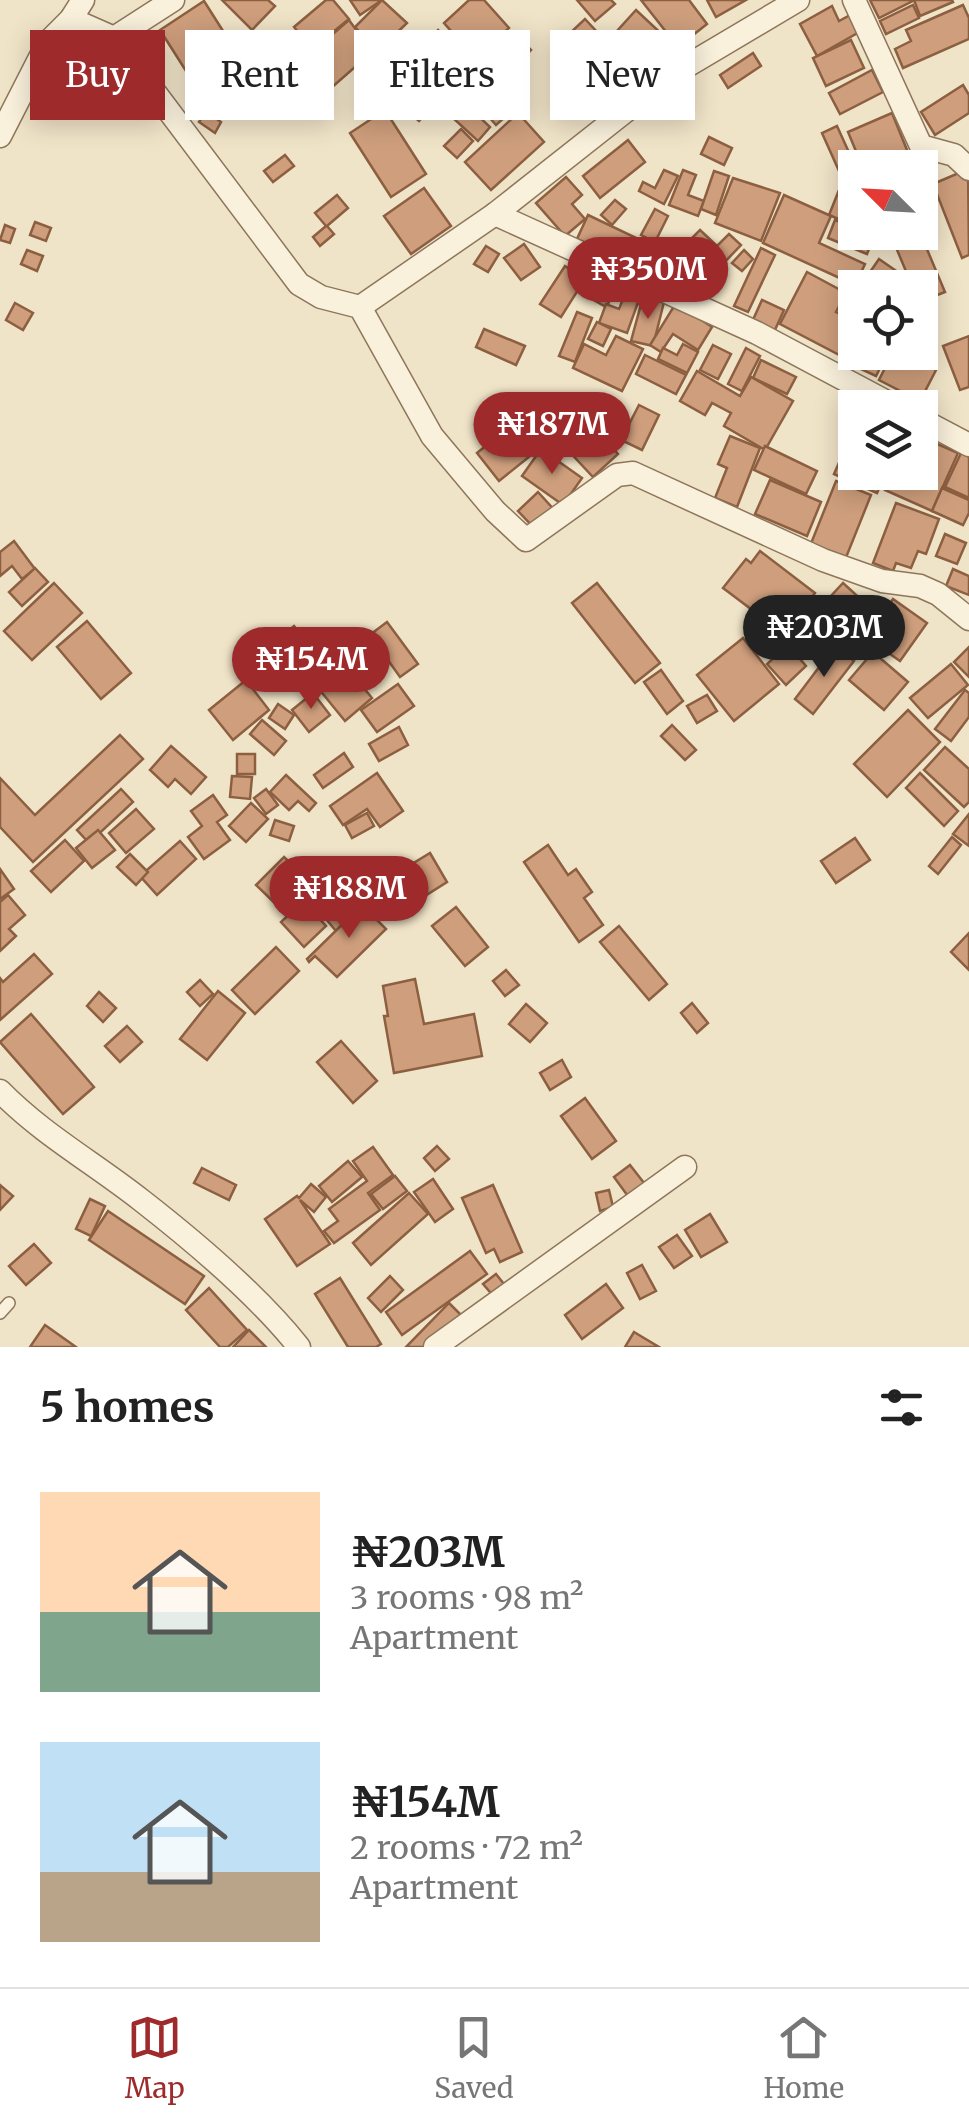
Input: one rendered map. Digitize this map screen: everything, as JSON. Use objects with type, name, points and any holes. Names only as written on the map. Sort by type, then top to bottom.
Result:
[{"type":"street","points":[[127,30],[174,0]]},
{"type":"street","points":[[165,106],[298,284],[320,297],[360,306],[495,214],[670,76],[798,0]]},
{"type":"street","points":[[854,0],[921,146],[954,155],[969,169]]},
{"type":"street","points":[[0,136],[48,42],[77,9],[104,30]]},
{"type":"street","points":[[495,214],[757,333],[864,390]]},
{"type":"street","points":[[360,306],[432,436],[495,511],[526,540],[617,475],[633,473],[822,560],[882,582],[920,586],[938,594],[969,619]]},
{"type":"street","points":[[938,429],[969,445]]},
{"type":"street","points":[[0,1091],[24,1116],[141,1200],[273,1315],[299,1347]]},
{"type":"street","points":[[435,1347],[685,1167]]},
{"type":"building","points":[[222,0],[268,0],[275,6],[252,30]]},
{"type":"building","points":[[326,0],[333,0],[349,19],[334,31],[294,27]]},
{"type":"building","points":[[350,0],[382,0],[360,15]]},
{"type":"building","points":[[382,0],[407,23],[400,30],[355,27]]},
{"type":"building","points":[[469,0],[484,0],[509,28],[450,30],[444,23]]},
{"type":"building","points":[[577,0],[611,0],[615,4],[595,21]]},
{"type":"building","points":[[641,0],[689,0],[707,24],[695,34],[695,30],[665,30]]},
{"type":"building","points":[[707,0],[746,0],[716,17]]},
{"type":"building","points":[[870,0],[912,0],[913,1],[879,18]]},
{"type":"building","points":[[914,0],[952,0],[953,2],[920,16]]},
{"type":"building","points":[[204,1],[222,30],[185,30],[185,69],[165,38],[165,30],[160,30]]},
{"type":"building","points":[[913,5],[919,18],[886,34],[880,21]]},
{"type":"building","points":[[963,5],[969,18],[969,39],[903,68],[895,49],[911,41],[906,30]]},
{"type":"building","points":[[832,6],[839,21],[852,14],[861,31],[817,56],[800,24]]},
{"type":"building","points":[[636,10],[657,30],[618,30]]},
{"type":"building","points":[[585,19],[595,30],[573,30]]},
{"type":"building","points":[[349,20],[356,30],[354,68],[334,85],[334,33]]},
{"type":"building","points":[[851,40],[864,68],[826,86],[813,58]]},
{"type":"building","points":[[753,53],[761,66],[728,88],[720,75]]},
{"type":"building","points":[[872,70],[883,92],[840,114],[829,93]]},
{"type":"building","points":[[963,85],[969,95],[969,113],[935,135],[921,112]]},
{"type":"building","points":[[892,113],[907,150],[856,150],[848,132]]},
{"type":"building","points":[[218,120],[221,122],[215,133],[199,122]]},
{"type":"building","points":[[370,120],[391,120],[426,174],[391,197],[350,133]]},
{"type":"building","points":[[455,120],[483,120],[490,127],[478,141]]},
{"type":"building","points":[[510,120],[524,120],[544,142],[491,190],[465,162]]},
{"type":"building","points":[[837,126],[848,150],[838,150],[838,169],[822,133]]},
{"type":"building","points":[[461,129],[473,141],[457,158],[444,146]]},
{"type":"building","points":[[709,137],[732,148],[724,165],[701,154]]},
{"type":"building","points":[[628,140],[645,162],[600,198],[583,176]]},
{"type":"building","points":[[285,155],[294,166],[273,182],[264,171]]},
{"type":"building","points":[[968,169],[969,255],[962,258],[938,197],[938,182]]},
{"type":"building","points":[[664,170],[678,176],[664,204],[639,191],[643,182],[655,188]]},
{"type":"building","points":[[683,170],[696,175],[688,195],[704,201],[698,216],[669,205]]},
{"type":"building","points":[[714,171],[729,176],[716,215],[701,209]]},
{"type":"building","points":[[566,177],[582,195],[572,204],[585,219],[565,236],[536,203]]},
{"type":"building","points":[[733,178],[780,193],[761,241],[715,223]]},
{"type":"building","points":[[424,188],[451,226],[411,254],[384,216]]},
{"type":"building","points":[[838,192],[838,219],[829,215]]},
{"type":"building","points":[[337,195],[348,208],[327,226],[334,234],[320,246],[313,237],[326,226],[315,213]]},
{"type":"building","points":[[784,195],[831,216],[819,243],[865,264],[862,270],[838,270],[838,277],[763,243]]},
{"type":"building","points":[[615,200],[626,209],[612,225],[601,215]]},
{"type":"building","points":[[655,209],[668,216],[655,242],[641,235]]},
{"type":"building","points":[[588,215],[672,255],[661,279],[577,239]]},
{"type":"building","points":[[835,220],[838,221],[838,242],[828,238]]},
{"type":"building","points":[[35,222],[51,228],[46,241],[30,235]]},
{"type":"building","points":[[5,225],[15,229],[10,243],[0,240]]},
{"type":"building","points":[[700,230],[717,246],[729,234],[741,245],[719,268],[690,240]]},
{"type":"building","points":[[524,244],[540,267],[521,280],[504,258]]},
{"type":"building","points":[[486,246],[499,254],[488,272],[474,264]]},
{"type":"building","points":[[761,248],[775,255],[748,312],[734,306]]},
{"type":"building","points":[[27,250],[43,256],[37,271],[21,264]]},
{"type":"building","points":[[744,250],[753,259],[742,271],[732,263]]},
{"type":"building","points":[[897,250],[927,250],[936,270],[905,270]]},
{"type":"building","points":[[686,254],[704,262],[695,284],[677,276]]},
{"type":"building","points":[[879,259],[895,270],[871,270]]},
{"type":"building","points":[[565,266],[585,279],[561,317],[540,304]]},
{"type":"building","points":[[600,270],[621,282],[606,307],[585,295]]},
{"type":"building","points":[[807,272],[838,289],[838,354],[780,324]]},
{"type":"building","points":[[938,275],[945,292],[938,295]]},
{"type":"building","points":[[627,289],[641,294],[627,333],[599,323],[606,304],[619,309]]},
{"type":"building","points":[[643,297],[664,302],[653,346],[631,341]]},
{"type":"building","points":[[762,300],[784,310],[774,332],[752,322]]},
{"type":"building","points":[[15,303],[33,313],[23,330],[6,320]]},
{"type":"building","points":[[676,303],[712,327],[698,350],[673,334],[661,352],[650,345]]},
{"type":"building","points":[[577,312],[592,318],[575,362],[559,356]]},
{"type":"building","points":[[597,322],[611,329],[603,346],[588,339]]},
{"type":"building","points":[[484,329],[525,346],[516,365],[476,347]]},
{"type":"building","points":[[616,336],[643,349],[622,391],[573,368],[584,344],[606,355]]},
{"type":"building","points":[[969,336],[969,387],[960,390],[943,346]]},
{"type":"building","points":[[683,344],[698,352],[687,373],[658,359],[663,348],[677,355]]},
{"type":"building","points":[[713,345],[731,354],[718,379],[700,370]]},
{"type":"building","points":[[746,348],[760,356],[742,391],[728,384]]},
{"type":"building","points":[[645,355],[686,375],[676,394],[636,374]]},
{"type":"building","points":[[761,360],[796,377],[787,394],[753,378]]},
{"type":"building","points":[[884,370],[936,370],[926,390],[899,390],[879,380]]},
{"type":"building","points":[[697,371],[740,396],[751,377],[793,401],[765,450],[724,426],[731,413],[712,403],[705,415],[680,401]]},
{"type":"building","points":[[639,405],[659,415],[642,450],[621,440]]},
{"type":"building","points":[[519,406],[551,425],[543,439],[511,421]]},
{"type":"building","points":[[576,409],[618,454],[593,477],[551,432]]},
{"type":"building","points":[[513,424],[535,452],[499,481],[477,453]]},
{"type":"building","points":[[730,436],[760,448],[737,507],[715,498],[727,468],[718,464]]},
{"type":"building","points":[[938,444],[958,453],[932,511],[885,490],[938,490]]},
{"type":"building","points":[[765,446],[817,471],[806,494],[754,470]]},
{"type":"building","points":[[541,449],[582,478],[563,505],[522,476]]},
{"type":"building","points":[[961,453],[969,457],[969,498],[945,487]]},
{"type":"building","points":[[770,480],[821,502],[807,536],[755,514]]},
{"type":"building","points":[[836,481],[838,490],[858,490],[871,495],[845,560],[810,546]]},
{"type":"building","points":[[942,488],[969,500],[969,513],[963,525],[932,511]]},
{"type":"building","points":[[538,492],[558,514],[538,532],[518,511]]},
{"type":"building","points":[[896,503],[939,519],[926,554],[918,551],[911,568],[896,563],[893,571],[873,563]]},
{"type":"building","points":[[945,534],[966,543],[957,564],[936,556]]},
{"type":"building","points":[[14,541],[35,569],[22,579],[12,566],[0,576],[0,552]]},
{"type":"building","points":[[760,551],[815,593],[784,634],[723,588],[746,559],[751,563]]},
{"type":"building","points":[[35,568],[48,582],[22,606],[9,592]]},
{"type":"building","points":[[953,569],[969,576],[969,595],[946,586]]},
{"type":"building","points":[[54,583],[82,613],[32,660],[4,631]]},
{"type":"building","points":[[597,583],[660,663],[635,683],[572,603]]},
{"type":"building","points":[[843,583],[864,602],[839,629],[818,610]]},
{"type":"building","points":[[893,599],[927,623],[900,661],[867,638]]},
{"type":"building","points":[[809,616],[833,632],[814,658],[791,642]]},
{"type":"building","points":[[87,621],[131,673],[101,699],[57,647]]},
{"type":"building","points":[[387,622],[418,664],[400,677],[383,653],[357,673],[343,655]]},
{"type":"building","points":[[294,626],[318,655],[286,682],[262,654]]},
{"type":"building","points":[[743,638],[779,684],[734,721],[697,675]]},
{"type":"building","points":[[788,645],[806,666],[786,685],[767,664]]},
{"type":"building","points":[[835,646],[854,661],[813,714],[795,699]]},
{"type":"building","points":[[969,647],[969,677],[954,662]]},
{"type":"building","points":[[873,652],[908,682],[884,710],[849,680]]},
{"type":"building","points":[[342,661],[372,698],[345,721],[314,683]]},
{"type":"building","points":[[951,664],[968,685],[928,718],[910,698]]},
{"type":"building","points":[[661,670],[683,701],[667,714],[644,682]]},
{"type":"building","points":[[246,680],[269,710],[233,740],[209,710]]},
{"type":"building","points":[[398,684],[414,706],[377,732],[361,710]]},
{"type":"building","points":[[965,690],[969,693],[969,717],[951,741],[935,729]]},
{"type":"building","points":[[313,693],[330,715],[309,732],[292,710]]},
{"type":"building","points":[[707,695],[717,711],[697,723],[687,706]]},
{"type":"building","points":[[278,704],[294,715],[285,729],[269,718]]},
{"type":"building","points":[[908,710],[940,742],[887,797],[854,764]]},
{"type":"building","points":[[262,720],[286,741],[274,755],[250,734]]},
{"type":"building","points":[[672,725],[696,750],[685,760],[661,736]]},
{"type":"building","points":[[399,727],[408,745],[379,761],[369,744]]},
{"type":"building","points":[[120,735],[143,759],[33,862],[0,827],[0,778],[35,815]]},
{"type":"building","points":[[171,746],[206,777],[191,794],[175,779],[168,787],[150,770]]},
{"type":"building","points":[[945,747],[969,769],[969,802],[964,807],[924,770]]},
{"type":"building","points":[[344,753],[353,767],[323,788],[314,775]]},
{"type":"building","points":[[237,754],[255,754],[255,774],[237,774]]},
{"type":"building","points":[[377,773],[403,811],[380,827],[367,809],[343,825],[330,806]]},
{"type":"building","points":[[920,773],[958,811],[944,826],[906,788]]},
{"type":"building","points":[[286,775],[316,803],[309,811],[298,801],[289,810],[270,792]]},
{"type":"building","points":[[232,776],[252,777],[250,799],[230,797]]},
{"type":"building","points":[[121,789],[133,802],[89,843],[77,830]]},
{"type":"building","points":[[266,789],[278,805],[266,814],[254,798]]},
{"type":"building","points":[[213,795],[227,815],[217,822],[230,840],[204,859],[188,837],[202,826],[191,811]]},
{"type":"building","points":[[251,803],[268,819],[246,842],[229,826]]},
{"type":"building","points":[[136,809],[154,829],[126,853],[109,833]]},
{"type":"building","points":[[367,813],[374,826],[352,838],[345,825]]},
{"type":"building","points":[[969,814],[969,846],[953,834]]},
{"type":"building","points":[[275,820],[294,826],[289,841],[270,835]]},
{"type":"building","points":[[98,830],[115,850],[92,868],[76,848]]},
{"type":"building","points":[[952,837],[961,845],[938,874],[929,866]]},
{"type":"building","points":[[855,838],[870,860],[836,883],[821,861]]},
{"type":"building","points":[[65,840],[84,861],[51,892],[31,871]]},
{"type":"building","points":[[180,841],[196,859],[157,895],[140,876]]},
{"type":"building","points":[[548,845],[568,875],[576,869],[592,892],[584,898],[603,925],[579,942],[524,862]]},
{"type":"building","points":[[430,853],[447,882],[417,901],[399,872]]},
{"type":"building","points":[[130,854],[148,872],[136,885],[117,867]]},
{"type":"building","points":[[284,857],[313,885],[285,913],[256,885]]},
{"type":"building","points":[[319,858],[334,867],[321,888],[306,878]]},
{"type":"building","points":[[0,869],[14,889],[0,899]]},
{"type":"building","points":[[348,891],[363,909],[336,931],[321,913]]},
{"type":"building","points":[[8,895],[25,915],[9,929],[16,936],[0,951],[0,902]]},
{"type":"building","points":[[303,901],[326,926],[304,947],[281,922]]},
{"type":"building","points":[[362,905],[386,929],[337,977],[315,956],[309,962],[307,959]]},
{"type":"building","points":[[456,907],[488,947],[465,966],[432,926]]},
{"type":"building","points":[[619,926],[667,984],[649,1000],[600,942]]},
{"type":"building","points":[[969,933],[969,970],[951,952]]},
{"type":"building","points":[[276,947],[299,971],[255,1014],[232,990]]},
{"type":"building","points":[[34,954],[52,974],[0,1020],[0,978],[3,982]]},
{"type":"building","points":[[506,970],[519,985],[505,996],[493,981]]},
{"type":"building","points":[[415,979],[424,1024],[474,1014],[482,1056],[394,1073],[383,986]]},
{"type":"building","points":[[200,980],[213,994],[200,1006],[187,992]]},
{"type":"building","points":[[218,991],[245,1013],[207,1060],[180,1039]]},
{"type":"building","points":[[99,992],[116,1008],[103,1022],[87,1006]]},
{"type":"building","points":[[692,1003],[708,1023],[697,1033],[681,1013]]},
{"type":"building","points":[[526,1004],[547,1023],[530,1042],[509,1024]]},
{"type":"building","points":[[31,1014],[94,1087],[63,1114],[0,1042]]},
{"type":"building","points":[[127,1026],[142,1042],[120,1062],[105,1046]]},
{"type":"building","points":[[341,1041],[377,1081],[353,1103],[317,1062]]},
{"type":"building","points":[[562,1060],[571,1077],[550,1090],[540,1073]]},
{"type":"building","points":[[585,1098],[616,1141],[592,1159],[561,1116]]},
{"type":"building","points":[[437,1146],[449,1159],[435,1171],[424,1158]]},
{"type":"building","points":[[373,1147],[393,1175],[368,1193],[380,1210],[334,1243],[324,1231],[338,1221],[329,1209],[367,1181],[353,1161]]},
{"type":"building","points":[[348,1161],[362,1177],[332,1202],[319,1186]]},
{"type":"building","points":[[630,1165],[655,1197],[638,1210],[614,1177]]},
{"type":"building","points":[[202,1168],[236,1185],[229,1200],[194,1183]]},
{"type":"building","points":[[395,1176],[407,1191],[383,1209],[371,1194]]},
{"type":"building","points":[[433,1179],[453,1209],[435,1222],[414,1192]]},
{"type":"building","points":[[311,1184],[326,1197],[314,1212],[300,1200],[330,1244],[297,1266],[265,1219],[299,1198]]},
{"type":"building","points":[[0,1185],[13,1196],[0,1210]]},
{"type":"building","points":[[493,1185],[522,1252],[500,1262],[494,1249],[486,1253],[462,1198]]},
{"type":"building","points":[[609,1190],[613,1207],[600,1211],[596,1193]]},
{"type":"building","points":[[409,1193],[428,1214],[371,1265],[353,1243]]},
{"type":"building","points":[[90,1199],[105,1206],[91,1236],[76,1229]]},
{"type":"building","points":[[108,1211],[204,1276],[185,1304],[89,1240]]},
{"type":"building","points":[[710,1214],[727,1242],[701,1257],[685,1230]]},
{"type":"building","points":[[677,1235],[692,1256],[674,1268],[659,1247]]},
{"type":"building","points":[[34,1244],[51,1263],[26,1285],[9,1266]]},
{"type":"building","points":[[470,1251],[487,1274],[402,1335],[386,1312]]},
{"type":"building","points":[[642,1265],[656,1291],[640,1299],[627,1273]]},
{"type":"building","points":[[496,1274],[508,1289],[496,1299],[483,1284]]},
{"type":"building","points":[[390,1276],[403,1290],[381,1312],[368,1298]]},
{"type":"building","points":[[340,1278],[381,1344],[376,1347],[348,1347],[315,1294]]},
{"type":"building","points":[[606,1284],[623,1308],[582,1339],[565,1315]]},
{"type":"building","points":[[209,1288],[247,1330],[228,1347],[220,1347],[186,1310]]},
{"type":"building","points":[[449,1303],[466,1320],[438,1347],[406,1347]]},
{"type":"building","points":[[45,1325],[76,1347],[30,1347]]},
{"type":"building","points":[[249,1330],[266,1347],[233,1347]]},
{"type":"building","points":[[634,1332],[659,1347],[625,1347]]}]
